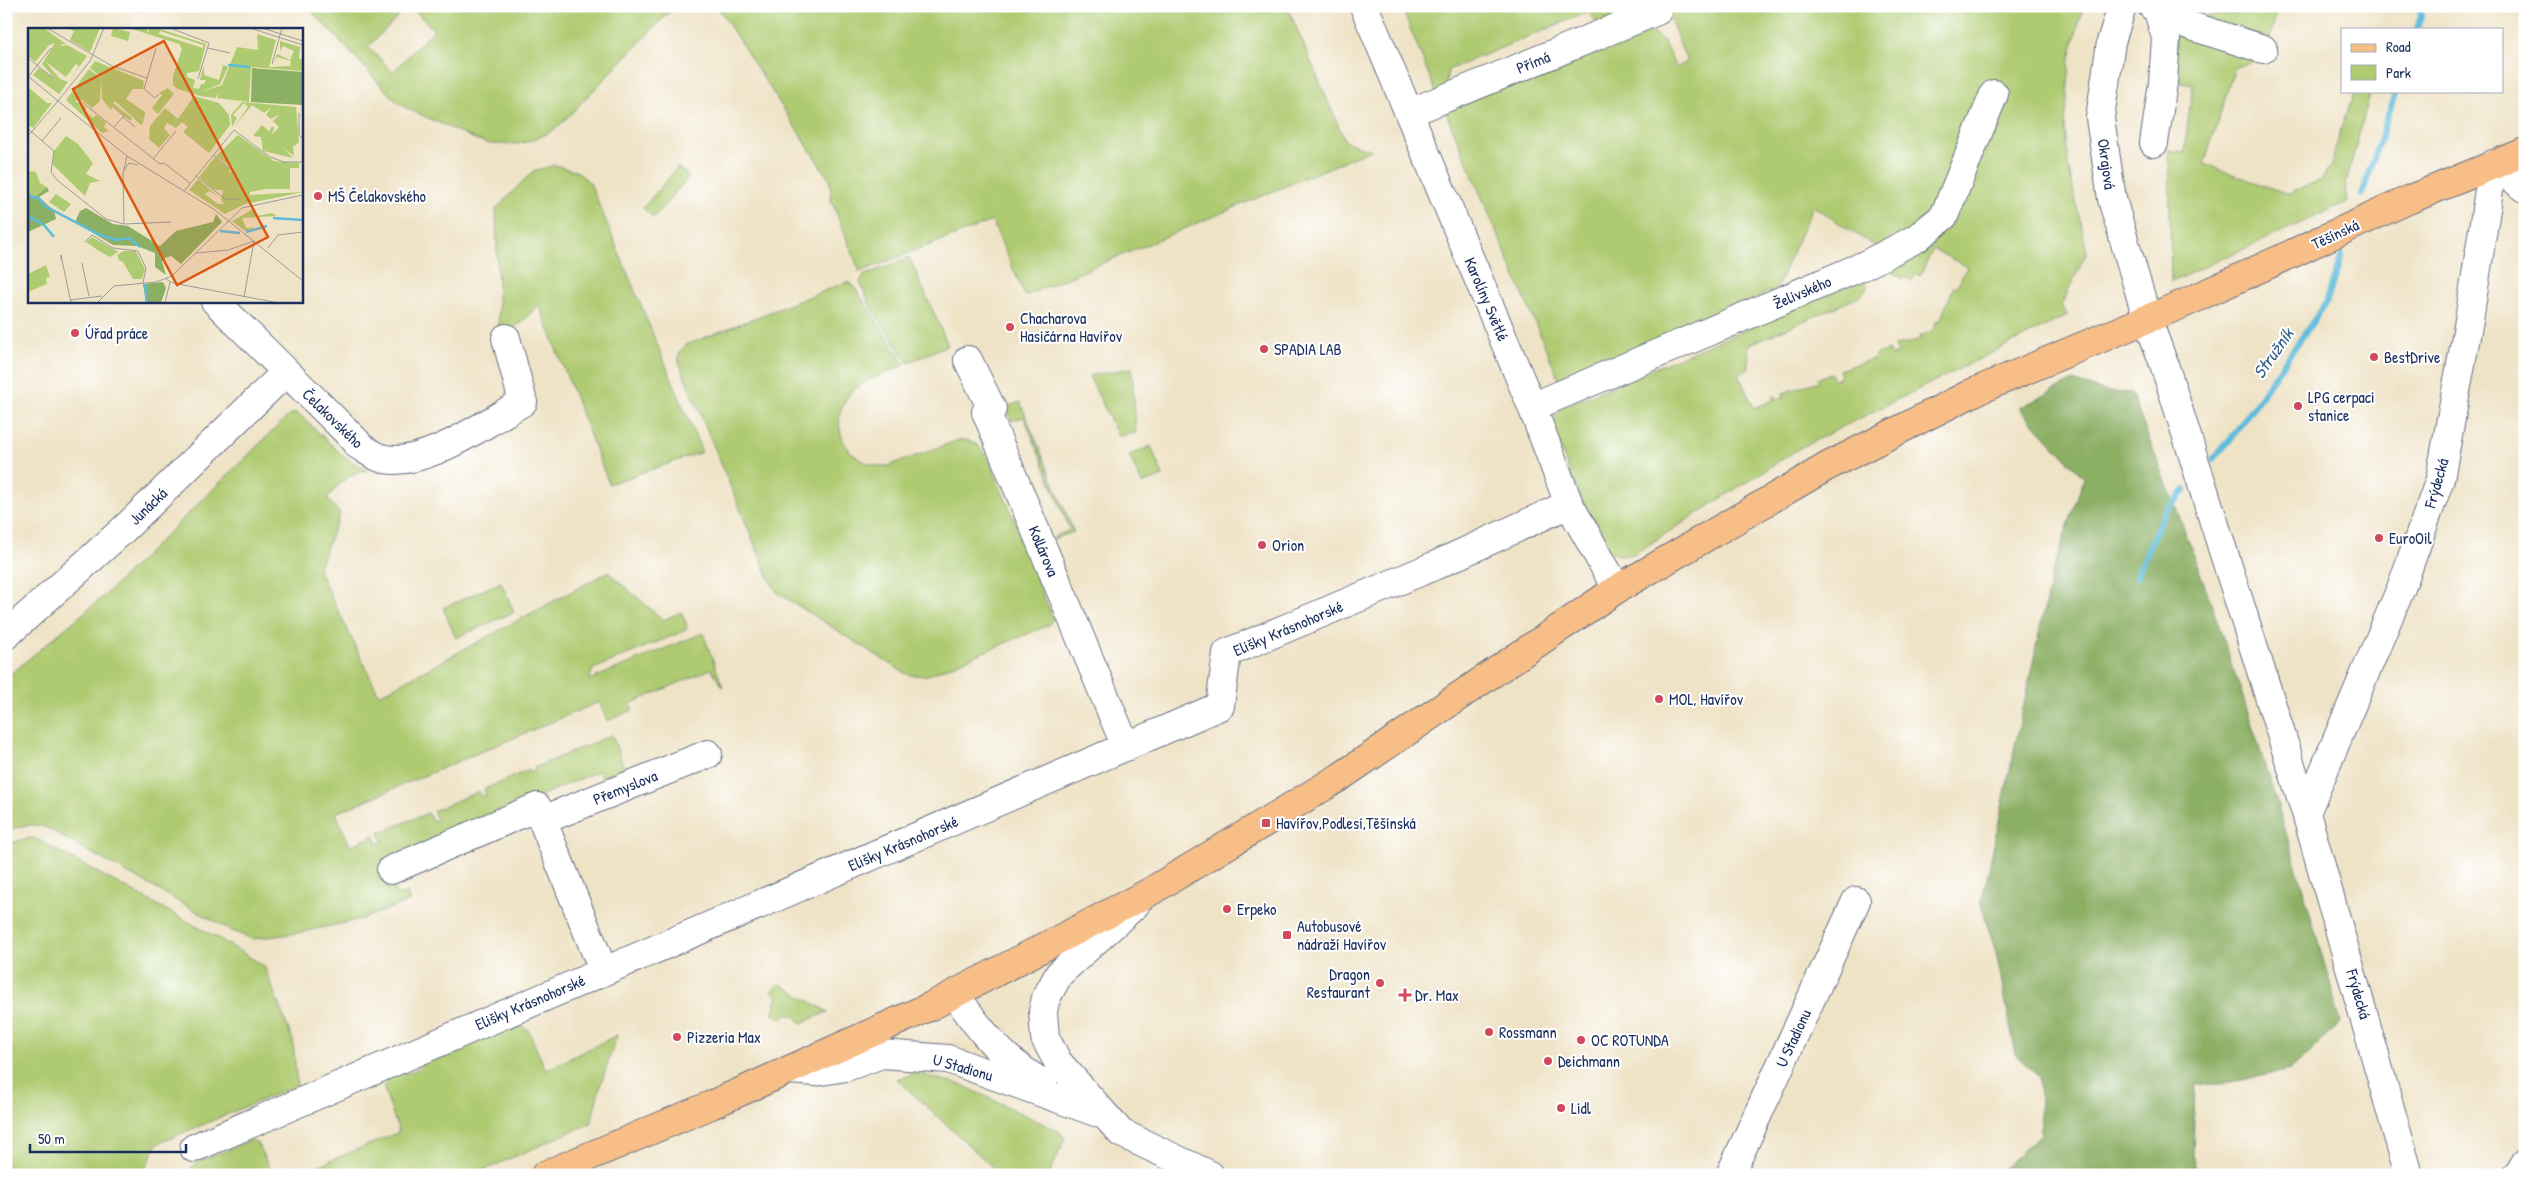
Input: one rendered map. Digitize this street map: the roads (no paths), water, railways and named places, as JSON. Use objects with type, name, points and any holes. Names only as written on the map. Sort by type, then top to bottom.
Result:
[{"type":"main road","name":"Těšínská","points":[[545,1175],[790,1070],[956,995],[1148,893],[1340,777],[1617,589],[1828,466],[1974,392],[2147,318],[2493,164],[2525,152]]},
{"type":"street","name":"Karolíny Světlé","points":[[1364,6],[1532,407],[1569,504],[1617,589]]},
{"type":"street","name":"Okrajová","points":[[2122,6],[2111,42],[2100,118],[2112,200],[2147,318]]},
{"type":"street","points":[[2158,9],[2263,49]]},
{"type":"street","points":[[2154,143],[2163,83],[2166,38],[2158,9]]},
{"type":"street","name":"Přímá","points":[[1409,113],[1657,11]]},
{"type":"street","name":"Želivského","points":[[1532,407],[1865,265],[1917,238],[1944,216],[1994,94]]},
{"type":"street","name":"Frýdecká","points":[[2306,813],[2402,588],[2440,480],[2469,320],[2493,164]]},
{"type":"street","points":[[2493,164],[2525,188]]},
{"type":"street","name":"Čelakovského","points":[[216,302],[358,445],[379,458],[404,460],[434,451],[523,402],[506,338]]},
{"type":"street","name":"Frýdecká","points":[[2147,318],[2164,364],[2306,813],[2409,1175]]},
{"type":"street","name":"Kollárova","points":[[968,360],[992,409],[986,412],[1126,747]]},
{"type":"street","name":"Junácká","points":[[6,635],[123,530],[286,372]]},
{"type":"street","name":"Elišky Krásnohorské","points":[[194,1148],[603,970],[1220,706],[1227,654],[1434,566],[1569,504]]},
{"type":"street","name":"Přemyslova","points":[[543,820],[708,754]]},
{"type":"street","points":[[390,870],[537,807],[603,970]]},
{"type":"street","name":"U Stadionu","points":[[1148,893],[1059,974],[1049,990],[1043,1011],[1045,1038],[1050,1050],[1103,1115],[1121,1133],[1210,1175]]},
{"type":"street","name":"U Stadionu","points":[[1730,1175],[1856,901]]},
{"type":"street","name":"U Stadionu","points":[[956,995],[982,1032],[1007,1058],[1032,1077],[1103,1115]]},
{"type":"street","name":"U Stadionu","points":[[790,1070],[815,1072],[846,1067],[882,1054],[930,1056],[948,1059],[1103,1115]]},
{"type":"street","points":[[2516,1175],[2525,1164]]},
{"type":"waterway","name":"Stružník","points":[[2417,28],[2421,16],[2420,6]]},
{"type":"waterway","name":"Stružník","points":[[2362,195],[2396,92]]},
{"type":"waterway","name":"Stružník","points":[[2213,459],[2230,440],[2326,303],[2342,255]]},
{"type":"waterway","name":"Stružník","points":[[2136,577],[2164,513],[2185,490]]},
{"type":"place","name":"MŠ Čelakovského","points":[[318,196]]},
{"type":"place","name":"Chacharova Hasičárna Havířov","points":[[1010,327]]},
{"type":"place","name":"Úřad práce","points":[[75,333]]},
{"type":"place","name":"SPADIA LAB","points":[[1264,349]]},
{"type":"place","name":"BestDrive","points":[[2374,357]]},
{"type":"place","name":"LPG cerpaci stanice","points":[[2298,406]]},
{"type":"place","name":"EuroOil","points":[[2379,538]]},
{"type":"place","name":"Orion","points":[[1262,545]]},
{"type":"place","name":"MOL, Havířov","points":[[1659,699]]},
{"type":"place","name":"Havířov,Podlesí,Těšínská","points":[[1266,823]]},
{"type":"place","name":"Erpeko","points":[[1227,909]]},
{"type":"place","name":"Autobusové nádraží Havířov","points":[[1287,935]]},
{"type":"place","name":"Dragon Restaurant","points":[[1380,983]]},
{"type":"place","name":"Dr. Max","points":[[1405,995]]},
{"type":"place","name":"Rossmann","points":[[1489,1032]]},
{"type":"place","name":"Pizzeria Max","points":[[677,1037]]},
{"type":"place","name":"OC ROTUNDA","points":[[1581,1040]]},
{"type":"place","name":"Deichmann","points":[[1548,1061]]},
{"type":"place","name":"Lidl","points":[[1561,1108]]}]
